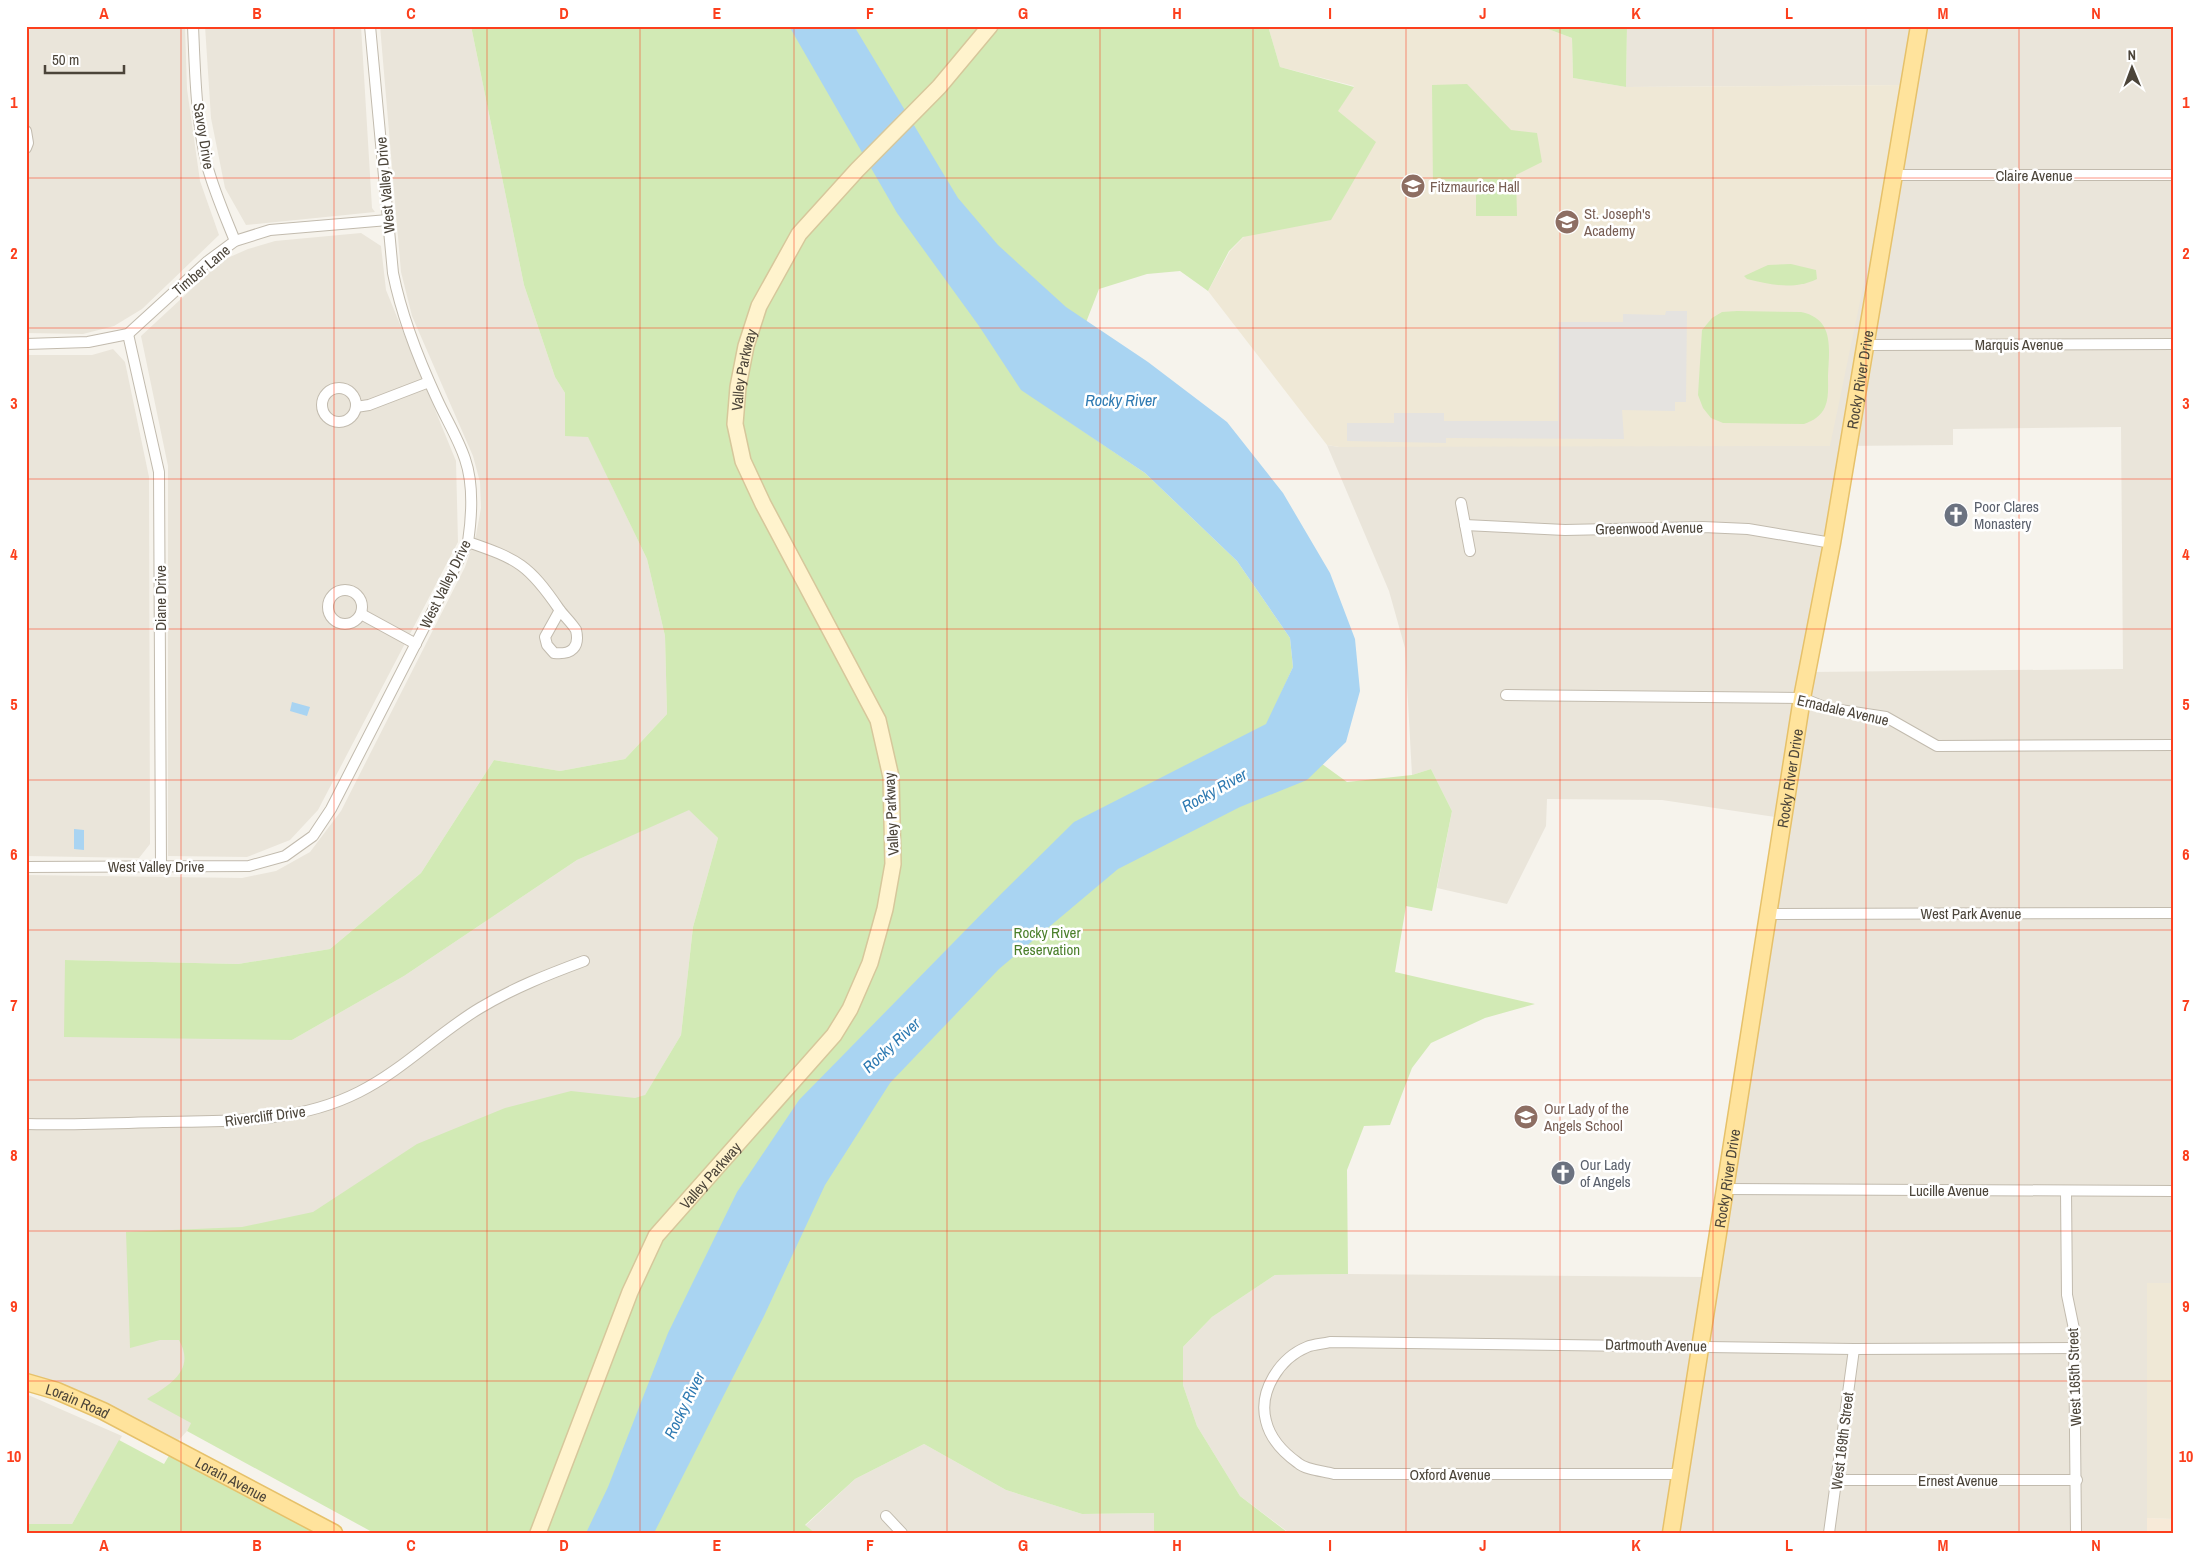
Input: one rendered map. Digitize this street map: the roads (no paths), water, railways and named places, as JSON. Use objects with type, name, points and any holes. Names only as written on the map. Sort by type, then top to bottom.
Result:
[{"type":"main road","name":"Rocky River Drive","points":[[1671,1533],[1802,698],[1832,542],[1919,26]]},
{"type":"main road","name":"Lorain Road","points":[[26,1382],[57,1391],[128,1423]]},
{"type":"main road","name":"Lorain Avenue","points":[[128,1423],[334,1533]]},
{"type":"street","name":"Savoy Drive","points":[[193,26],[200,120],[207,163],[217,198],[235,241]]},
{"type":"street","name":"West Valley Drive","points":[[26,867],[249,866],[285,856],[313,836],[331,809],[468,542],[472,516],[471,491],[465,459],[413,345],[398,298],[388,220],[370,26]]},
{"type":"street","name":"Valley Parkway","points":[[538,1533],[630,1292],[656,1236],[834,1034],[850,1008],[870,963],[885,909],[893,864],[891,777],[878,720],[763,504],[743,461],[735,424],[738,387],[746,346],[759,306],[799,234],[857,170],[939,87],[990,26]]},
{"type":"street","points":[[26,131],[28,143],[26,148]]},
{"type":"street","name":"Claire Avenue","points":[[1894,175],[2174,175]]},
{"type":"street","name":"Timber Lane","points":[[128,334],[208,261],[235,241],[270,230],[388,220]]},
{"type":"street","points":[[26,344],[88,342],[128,334]]},
{"type":"street","name":"Diane Drive","points":[[128,334],[159,472],[161,866]]},
{"type":"street","name":"Marquis Avenue","points":[[1865,345],[2174,344]]},
{"type":"street","points":[[356,407],[368,405],[429,382]]},
{"type":"street","points":[[1461,503],[1470,551]]},
{"type":"street","name":"Greenwood Avenue","points":[[1465,526],[1565,530],[1739,528],[1832,542]]},
{"type":"street","points":[[468,542],[498,552],[534,574],[560,610]]},
{"type":"street","points":[[361,614],[416,644]]},
{"type":"street","name":"Ernadale Avenue","points":[[1506,695],[1802,698],[1827,708],[1886,717],[1938,746],[2174,745]]},
{"type":"street","name":"West Park Avenue","points":[[1769,914],[2174,913]]},
{"type":"street","name":"Rivercliff Drive","points":[[26,1124],[245,1121],[290,1116],[325,1107],[360,1092],[388,1075],[480,1008],[537,979],[584,961]]},
{"type":"street","name":"Lucille Avenue","points":[[1725,1189],[2174,1191]]},
{"type":"street","name":"West 165th Street","points":[[2066,1191],[2067,1294],[2074,1329],[2077,1480],[2076,1533]]},
{"type":"street","name":"Dartmouth Avenue","points":[[1265,1398],[1271,1378],[1287,1359],[1307,1347],[1330,1342],[1854,1349],[2074,1348]]},
{"type":"street","name":"West 169th Street","points":[[1830,1533],[1854,1349]]},
{"type":"street","name":"Oxford Avenue","points":[[1265,1398],[1266,1420],[1276,1443],[1299,1465],[1334,1474],[1681,1474]]},
{"type":"street","name":"Ernest Avenue","points":[[1838,1480],[2077,1480]]},
{"type":"street","points":[[886,1516],[902,1533]]},
{"type":"water","name":"Rocky River","points":[[789,26],[854,26],[958,198],[998,245],[1066,307],[1148,362],[1227,422],[1283,493],[1330,573],[1355,639],[1360,691],[1346,742],[1307,780],[1240,807],[1118,869],[999,969],[890,1083],[825,1185],[764,1316],[654,1533],[586,1533],[608,1487],[668,1333],[737,1192],[799,1100],[1074,822],[1266,724],[1293,667],[1290,638],[1237,561],[1145,473],[1021,390],[979,326],[897,213]]},
{"type":"water","points":[[292,702],[310,707],[307,716],[290,711]]},
{"type":"water","points":[[74,829],[84,830],[84,850],[74,849]]},
{"type":"place","name":"Fitzmaurice Hall","points":[[1413,186]]},
{"type":"place","name":"St. Joseph's Academy","points":[[1567,222]]},
{"type":"place","name":"Poor Clares Monastery","points":[[1956,515]]},
{"type":"place","name":"Our Lady of the Angels School","points":[[1526,1117]]},
{"type":"place","name":"Our Lady of Angels","points":[[1563,1173]]},
{"type":"park label","name":"Rocky River Reservation","points":[[1047,940]]}]
